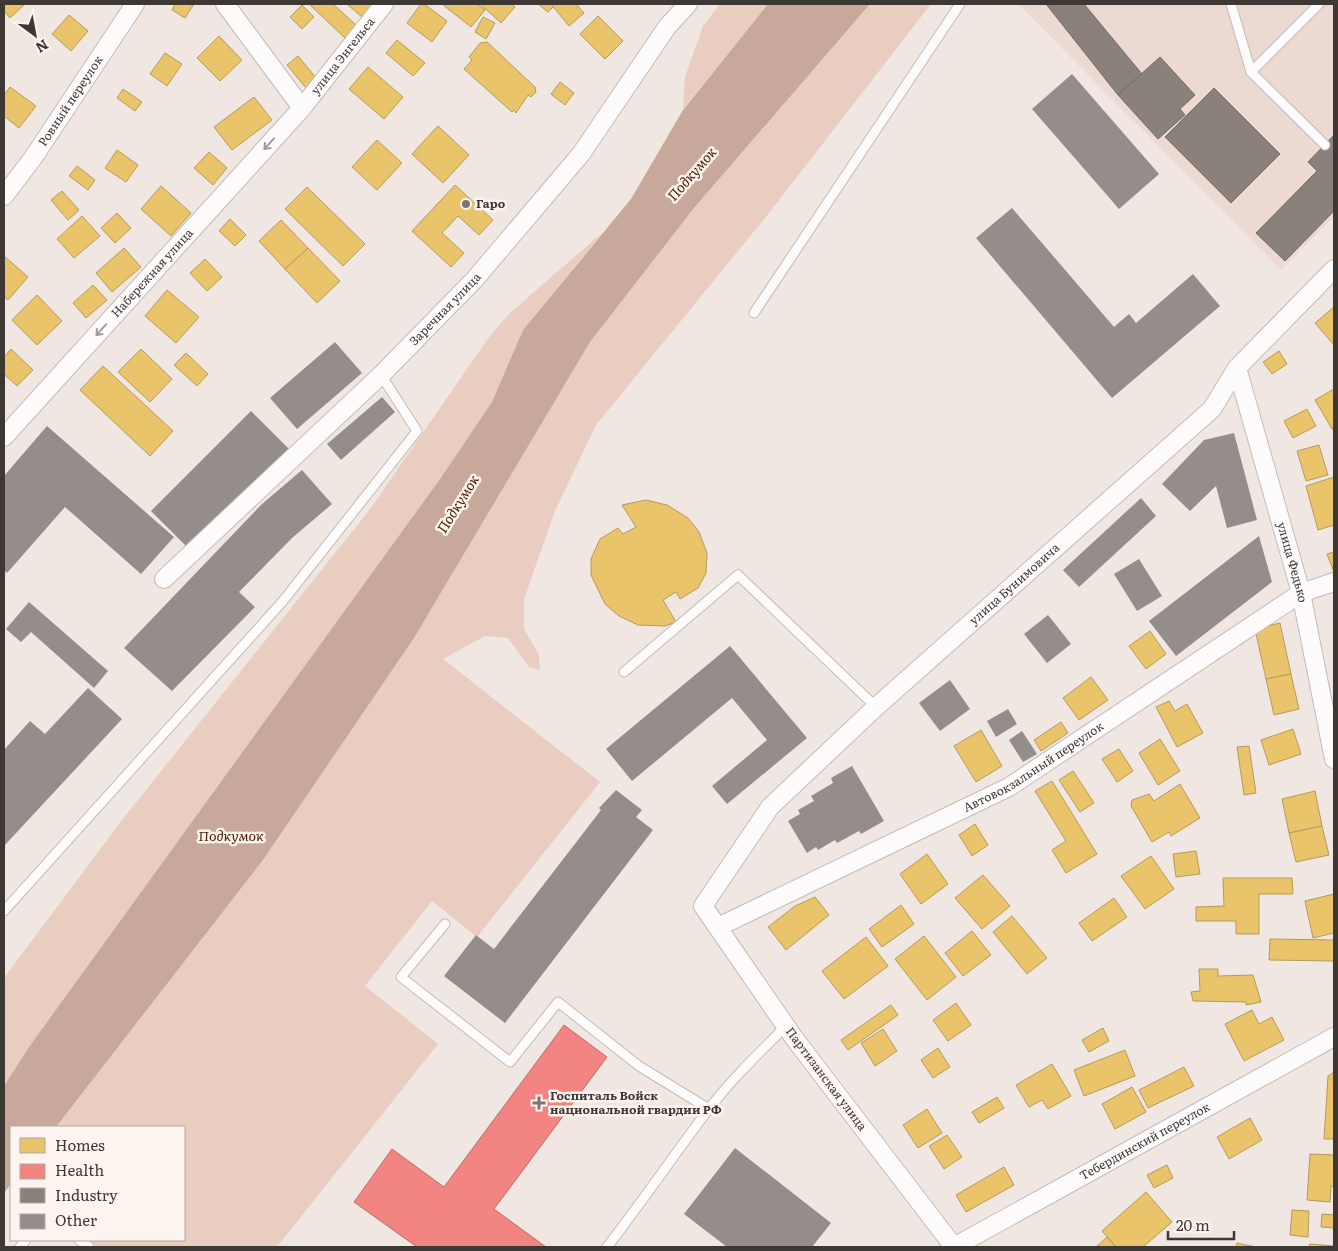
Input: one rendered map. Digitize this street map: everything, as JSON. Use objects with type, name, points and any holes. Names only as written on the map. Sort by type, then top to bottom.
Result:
[{"type":"street","name":"Ровный переулок","points":[[4,196],[33,158],[135,4]]},
{"type":"street","points":[[224,4],[302,108]]},
{"type":"street","name":"улица Энгельса","points":[[302,108],[384,4]]},
{"type":"street","name":"Заречная улица","points":[[164,579],[381,375],[475,279],[581,154],[667,27],[688,4]]},
{"type":"street","name":"Набережная улица","points":[[4,437],[302,108]]},
{"type":"street","name":"улица Бунимовича","points":[[703,906],[770,807],[876,707],[1212,409],[1237,368],[1334,269]]},
{"type":"street","name":"улица Федько","points":[[1237,368],[1301,593],[1334,760]]},
{"type":"street","name":"Автовокзальный переулок","points":[[718,927],[1009,787],[1301,593],[1334,582]]},
{"type":"street","name":"Партизанская улица","points":[[703,906],[786,1026],[954,1247]]},
{"type":"street","name":"Тебердинский переулок","points":[[954,1247],[1334,1037]]},
{"type":"lane","points":[[754,313],[960,4]]},
{"type":"lane","points":[[1231,4],[1251,72],[1325,145]]},
{"type":"lane","points":[[1251,72],[1319,4]]},
{"type":"lane","points":[[4,911],[283,601],[417,431],[381,375]]},
{"type":"lane","points":[[624,672],[738,575],[876,707]]},
{"type":"lane","points":[[445,924],[401,977],[510,1062],[558,1002],[639,1066],[709,1109]]},
{"type":"lane","points":[[607,1247],[649,1193],[709,1109],[751,1060],[786,1026]]},
{"type":"shaded area","points":[[720,4],[768,4],[683,109],[685,77],[703,26]]},
{"type":"shaded area","points":[[870,4],[931,4],[769,213],[596,425],[555,511],[524,599],[524,629],[539,655],[540,670],[529,667],[508,638],[485,636],[443,659],[600,782],[477,937],[432,901],[365,986],[438,1044],[277,1247],[89,1247],[80,1241],[185,1241],[185,1126],[57,1126],[263,860],[414,638],[590,342],[694,208]]},
{"type":"shaded area","points":[[1018,4],[1334,4],[1334,217],[1281,270]]},
{"type":"shaded area","points":[[602,233],[523,330],[492,402],[440,479],[29,1047],[4,1086],[4,978],[122,820],[371,508],[489,337],[510,313]]},
{"type":"water","name":"Подкумок","points":[[768,4],[870,4],[694,208],[590,342],[414,638],[263,860],[57,1126],[10,1126],[10,1185],[4,1193],[4,1086],[29,1047],[440,479],[492,402],[523,330],[631,199],[683,110]]},
{"type":"building: Homes","points":[[4,4],[25,4],[10,18],[4,11]]},
{"type":"building: Homes","points":[[175,4],[194,4],[185,18],[172,10]]},
{"type":"building: Homes","points":[[309,4],[333,4],[357,26],[345,38]]},
{"type":"building: Homes","points":[[347,4],[374,4],[362,17]]},
{"type":"building: Homes","points":[[421,4],[424,4],[447,21],[432,42],[407,23]]},
{"type":"building: Homes","points":[[442,4],[477,4],[485,10],[471,27]]},
{"type":"building: Homes","points":[[480,4],[511,4],[515,7],[501,23]]},
{"type":"building: Homes","points":[[538,4],[551,4],[554,6],[548,12]]},
{"type":"building: Homes","points":[[551,4],[576,4],[584,13],[569,26]]},
{"type":"building: Homes","points":[[302,5],[314,17],[302,29],[290,17]]},
{"type":"building: Homes","points":[[69,15],[88,31],[71,51],[52,34]]},
{"type":"building: Homes","points":[[598,16],[623,41],[605,59],[580,34]]},
{"type":"building: Homes","points":[[483,17],[495,23],[486,39],[475,32]]},
{"type":"building: Homes","points":[[219,36],[242,60],[220,81],[197,58]]},
{"type":"building: Homes","points":[[397,40],[425,63],[413,76],[386,53]]},
{"type":"building: Homes","points":[[487,42],[535,87],[536,92],[531,97],[528,95],[516,113],[514,110],[512,112],[464,69],[472,60],[469,57],[480,43]]},
{"type":"building: Homes","points":[[165,53],[182,64],[167,86],[150,74]]},
{"type":"building: Homes","points":[[298,56],[317,79],[306,88],[287,65]]},
{"type":"building: Homes","points":[[368,67],[403,97],[384,119],[349,89]]},
{"type":"building: Homes","points":[[560,82],[574,93],[565,105],[551,94]]},
{"type":"building: Homes","points":[[10,87],[36,106],[19,128],[4,116],[4,95]]},
{"type":"building: Homes","points":[[123,89],[142,102],[135,111],[117,98]]},
{"type":"building: Homes","points":[[254,97],[272,120],[232,150],[214,127]]},
{"type":"building: Homes","points":[[438,126],[469,155],[443,183],[412,154]]},
{"type":"building: Homes","points":[[377,140],[402,163],[377,190],[352,167]]},
{"type":"building: Homes","points":[[117,150],[138,165],[126,182],[105,168]]},
{"type":"building: Homes","points":[[209,152],[227,168],[213,185],[194,168]]},
{"type":"building: Homes","points":[[77,166],[95,180],[88,190],[69,176]]},
{"type":"building: Homes","points":[[455,185],[493,220],[479,235],[458,216],[442,233],[464,253],[451,267],[412,231]]},
{"type":"building: Homes","points":[[161,186],[191,213],[171,236],[141,209]]},
{"type":"building: Homes","points":[[307,187],[365,244],[343,266],[285,209]]},
{"type":"building: Homes","points":[[62,191],[79,210],[68,220],[51,200]]},
{"type":"building: Homes","points":[[117,213],[131,228],[115,243],[101,228]]},
{"type":"building: Homes","points":[[82,216],[100,236],[74,258],[57,239]]},
{"type":"building: Homes","points":[[230,219],[246,235],[235,246],[219,231]]},
{"type":"building: Homes","points":[[281,220],[308,248],[285,269],[259,241]]},
{"type":"building: Homes","points":[[124,248],[141,267],[112,292],[96,273]]},
{"type":"building: Homes","points":[[308,248],[340,281],[317,303],[285,269]]},
{"type":"building: Homes","points":[[4,256],[28,277],[8,300],[4,297]]},
{"type":"building: Homes","points":[[205,259],[222,277],[207,291],[190,273]]},
{"type":"building: Homes","points":[[93,285],[107,300],[86,318],[73,303]]},
{"type":"building: Homes","points":[[167,290],[199,317],[176,343],[145,316]]},
{"type":"building: Homes","points":[[37,295],[62,321],[37,345],[12,320]]},
{"type":"building: Homes","points":[[1334,307],[1334,345],[1315,323]]},
{"type":"building: Homes","points":[[11,349],[33,370],[17,386],[4,374],[4,357]]},
{"type":"building: Homes","points":[[141,349],[172,379],[150,402],[118,372]]},
{"type":"building: Homes","points":[[1279,351],[1287,364],[1272,374],[1263,362]]},
{"type":"building: Homes","points":[[186,353],[208,374],[197,386],[174,365]]},
{"type":"building: Homes","points":[[103,366],[173,431],[150,456],[80,390]]},
{"type":"building: Homes","points":[[1334,389],[1334,428],[1332,429],[1315,400]]},
{"type":"building: Homes","points":[[1307,409],[1316,426],[1293,438],[1284,421]]},
{"type":"building: Homes","points":[[1319,445],[1328,475],[1306,481],[1297,451]]},
{"type":"building: Homes","points":[[1334,477],[1334,525],[1318,530],[1306,486]]},
{"type":"building: Homes","points":[[646,500],[667,505],[688,518],[699,532],[707,553],[706,573],[698,588],[680,599],[676,592],[663,600],[676,622],[665,626],[638,625],[619,616],[605,604],[591,575],[591,559],[600,539],[618,528],[623,534],[636,527],[622,505]]},
{"type":"building: Homes","points":[[1334,552],[1334,572],[1327,554]]},
{"type":"building: Homes","points":[[1280,623],[1291,674],[1266,679],[1255,629]]},
{"type":"building: Homes","points":[[1150,631],[1166,654],[1146,669],[1129,646]]},
{"type":"building: Homes","points":[[1291,674],[1299,709],[1274,715],[1266,679]]},
{"type":"building: Homes","points":[[1091,677],[1108,700],[1079,720],[1063,698]]},
{"type":"building: Homes","points":[[1169,701],[1175,711],[1187,704],[1203,733],[1177,747],[1156,707]]},
{"type":"building: Homes","points":[[1061,722],[1068,733],[1041,751],[1034,740]]},
{"type":"building: Homes","points":[[1293,729],[1301,754],[1269,765],[1261,740]]},
{"type":"building: Homes","points":[[981,730],[1002,766],[976,782],[954,746]]},
{"type":"building: Homes","points":[[1160,739],[1180,771],[1158,785],[1139,753]]},
{"type":"building: Homes","points":[[1249,746],[1256,793],[1244,795],[1237,747]]},
{"type":"building: Homes","points":[[1119,749],[1133,771],[1117,782],[1102,759]]},
{"type":"building: Homes","points":[[1073,771],[1094,803],[1080,812],[1059,780]]},
{"type":"building: Homes","points":[[1052,781],[1097,854],[1066,873],[1052,850],[1066,841],[1035,791]]},
{"type":"building: Homes","points":[[1180,784],[1200,818],[1171,836],[1169,832],[1152,842],[1131,806],[1132,800],[1149,794],[1154,801]]},
{"type":"building: Homes","points":[[1315,791],[1322,826],[1289,833],[1282,799]]},
{"type":"building: Homes","points":[[975,824],[988,845],[972,856],[959,835]]},
{"type":"building: Homes","points":[[1322,826],[1329,855],[1296,862],[1289,833]]},
{"type":"building: Homes","points":[[1196,851],[1200,874],[1176,877],[1173,854]]},
{"type":"building: Homes","points":[[927,854],[948,884],[921,904],[900,874]]},
{"type":"building: Homes","points":[[1151,856],[1174,889],[1145,909],[1121,876]]},
{"type":"building: Homes","points":[[983,875],[1010,906],[982,929],[955,898]]},
{"type":"building: Homes","points":[[1223,878],[1292,878],[1293,894],[1259,894],[1259,934],[1236,934],[1236,921],[1196,921],[1196,907],[1224,906]]},
{"type":"building: Homes","points":[[1334,894],[1334,933],[1313,938],[1305,901]]},
{"type":"building: Homes","points":[[815,897],[829,915],[786,950],[768,927],[795,906]]},
{"type":"building: Homes","points":[[1114,898],[1127,917],[1092,941],[1079,923]]},
{"type":"building: Homes","points":[[901,905],[914,924],[882,947],[869,929]]},
{"type":"building: Homes","points":[[1012,916],[1047,958],[1027,974],[993,932]]},
{"type":"building: Homes","points":[[972,931],[991,955],[963,976],[945,953]]},
{"type":"building: Homes","points":[[924,936],[956,977],[927,1000],[895,959]]},
{"type":"building: Homes","points":[[866,937],[888,966],[844,999],[822,971]]},
{"type":"building: Homes","points":[[1270,939],[1334,940],[1334,961],[1269,960]]},
{"type":"building: Homes","points":[[1199,969],[1218,969],[1218,976],[1253,975],[1261,1002],[1246,1005],[1246,1002],[1193,1001],[1191,992],[1200,991]]},
{"type":"building: Homes","points":[[956,1003],[971,1025],[948,1041],[933,1020]]},
{"type":"building: Homes","points":[[891,1005],[898,1015],[848,1050],[841,1040]]},
{"type":"building: Homes","points":[[1252,1010],[1259,1024],[1272,1017],[1284,1040],[1244,1061],[1225,1024]]},
{"type":"building: Homes","points":[[1103,1028],[1109,1041],[1089,1052],[1082,1040]]},
{"type":"building: Homes","points":[[883,1029],[897,1051],[875,1066],[861,1043]]},
{"type":"building: Homes","points":[[938,1048],[950,1067],[933,1078],[921,1060]]},
{"type":"building: Homes","points":[[1125,1050],[1135,1076],[1084,1096],[1074,1070]]},
{"type":"building: Homes","points":[[1052,1064],[1071,1096],[1048,1109],[1042,1100],[1029,1107],[1016,1085]]},
{"type":"building: Homes","points":[[1184,1067],[1194,1086],[1148,1108],[1139,1090]]},
{"type":"building: Homes","points":[[1334,1072],[1334,1139],[1324,1139],[1328,1076]]},
{"type":"building: Homes","points":[[1132,1087],[1146,1112],[1115,1129],[1102,1104]]},
{"type":"building: Homes","points":[[997,1097],[1004,1108],[979,1123],[972,1112]]},
{"type":"building: Homes","points":[[927,1109],[942,1133],[918,1148],[903,1125]]},
{"type":"building: Homes","points":[[1250,1118],[1262,1140],[1229,1159],[1217,1137]]},
{"type":"building: Homes","points":[[947,1135],[962,1157],[944,1169],[929,1146]]},
{"type":"building: Homes","points":[[1310,1154],[1334,1155],[1334,1186],[1331,1186],[1330,1202],[1307,1200]]},
{"type":"building: Homes","points":[[1167,1165],[1173,1178],[1154,1188],[1147,1175]]},
{"type":"building: Homes","points":[[1004,1167],[1014,1185],[966,1212],[956,1195]]},
{"type":"building: Homes","points":[[1146,1192],[1172,1222],[1143,1247],[1116,1247],[1102,1231]]},
{"type":"building: Homes","points":[[1292,1210],[1309,1211],[1308,1237],[1290,1235]]},
{"type":"building: Homes","points":[[1322,1214],[1334,1215],[1334,1228],[1321,1227]]},
{"type":"building: Homes","points":[[1107,1237],[1116,1247],[1096,1247]]},
{"type":"building: Homes","points":[[1237,1243],[1256,1247],[1236,1247]]},
{"type":"building: Homes","points":[[1310,1244],[1334,1246],[1334,1247],[1309,1247]]},
{"type":"building: Health","name":"Госпиталь Войск национальной гвардии РФ","points":[[564,1025],[607,1057],[494,1209],[546,1247],[417,1247],[354,1202],[392,1149],[444,1187]]},
{"type":"building: Industry","points":[[1046,4],[1084,4],[1142,74],[1118,95]]},
{"type":"building: Industry","points":[[1160,57],[1195,95],[1180,109],[1185,115],[1158,139],[1118,95]]},
{"type":"building: Industry","points":[[1214,88],[1280,154],[1231,203],[1165,137]]},
{"type":"building: Industry","points":[[1334,135],[1334,211],[1285,261],[1256,233],[1317,171],[1308,162]]},
{"type":"building: Other","points":[[1072,74],[1159,174],[1119,209],[1032,109]]},
{"type":"building: Other","points":[[1012,208],[1114,327],[1129,314],[1136,323],[1193,274],[1220,306],[1112,398],[976,238]]},
{"type":"building: Other","points":[[335,342],[362,373],[297,429],[270,398]]},
{"type":"building: Other","points":[[382,397],[395,412],[341,460],[327,444]]},
{"type":"building: Other","points":[[251,411],[289,449],[189,549],[151,511]]},
{"type":"building: Other","points":[[47,426],[174,537],[141,574],[65,507],[7,573],[4,570],[4,476]]},
{"type":"building: Other","points":[[1234,433],[1257,520],[1227,528],[1216,486],[1190,511],[1162,484],[1204,440]]},
{"type":"building: Other","points":[[302,470],[332,504],[292,538],[239,592],[255,607],[172,691],[124,648],[262,504]]},
{"type":"building: Other","points":[[1141,498],[1156,516],[1079,587],[1063,570]]},
{"type":"building: Other","points":[[1259,536],[1272,582],[1176,656],[1149,621]]},
{"type":"building: Other","points":[[1139,559],[1162,596],[1137,611],[1114,574]]},
{"type":"building: Other","points":[[29,602],[108,671],[94,688],[31,632],[21,642],[6,629]]},
{"type":"building: Other","points":[[1048,615],[1071,644],[1047,663],[1024,634]]},
{"type":"building: Other","points":[[730,646],[807,738],[727,804],[712,786],[767,740],[732,698],[632,781],[606,749]]},
{"type":"building: Other","points":[[950,680],[970,709],[940,731],[919,703]]},
{"type":"building: Other","points":[[88,688],[122,719],[4,846],[4,750],[30,721],[45,734]]},
{"type":"building: Other","points":[[1008,709],[1017,724],[996,737],[987,721]]},
{"type":"building: Other","points":[[1022,731],[1037,754],[1023,762],[1009,740]]},
{"type":"building: Other","points":[[852,766],[884,821],[861,834],[859,831],[837,843],[835,840],[818,850],[816,847],[807,853],[788,821],[800,814],[798,810],[814,801],[811,796],[833,783],[831,778]]},
{"type":"building: Other","points":[[616,790],[642,810],[636,817],[653,830],[505,1023],[444,976],[476,935],[494,949],[601,810],[599,808]]},
{"type":"building: Other","points":[[735,1148],[831,1223],[812,1247],[727,1247],[684,1214]]},
{"type":"place","name":"Гаро","points":[[466,204]]},
{"type":"place","name":"Госпиталь Войск национальной гвардии РФ","points":[[539,1103]]}]
